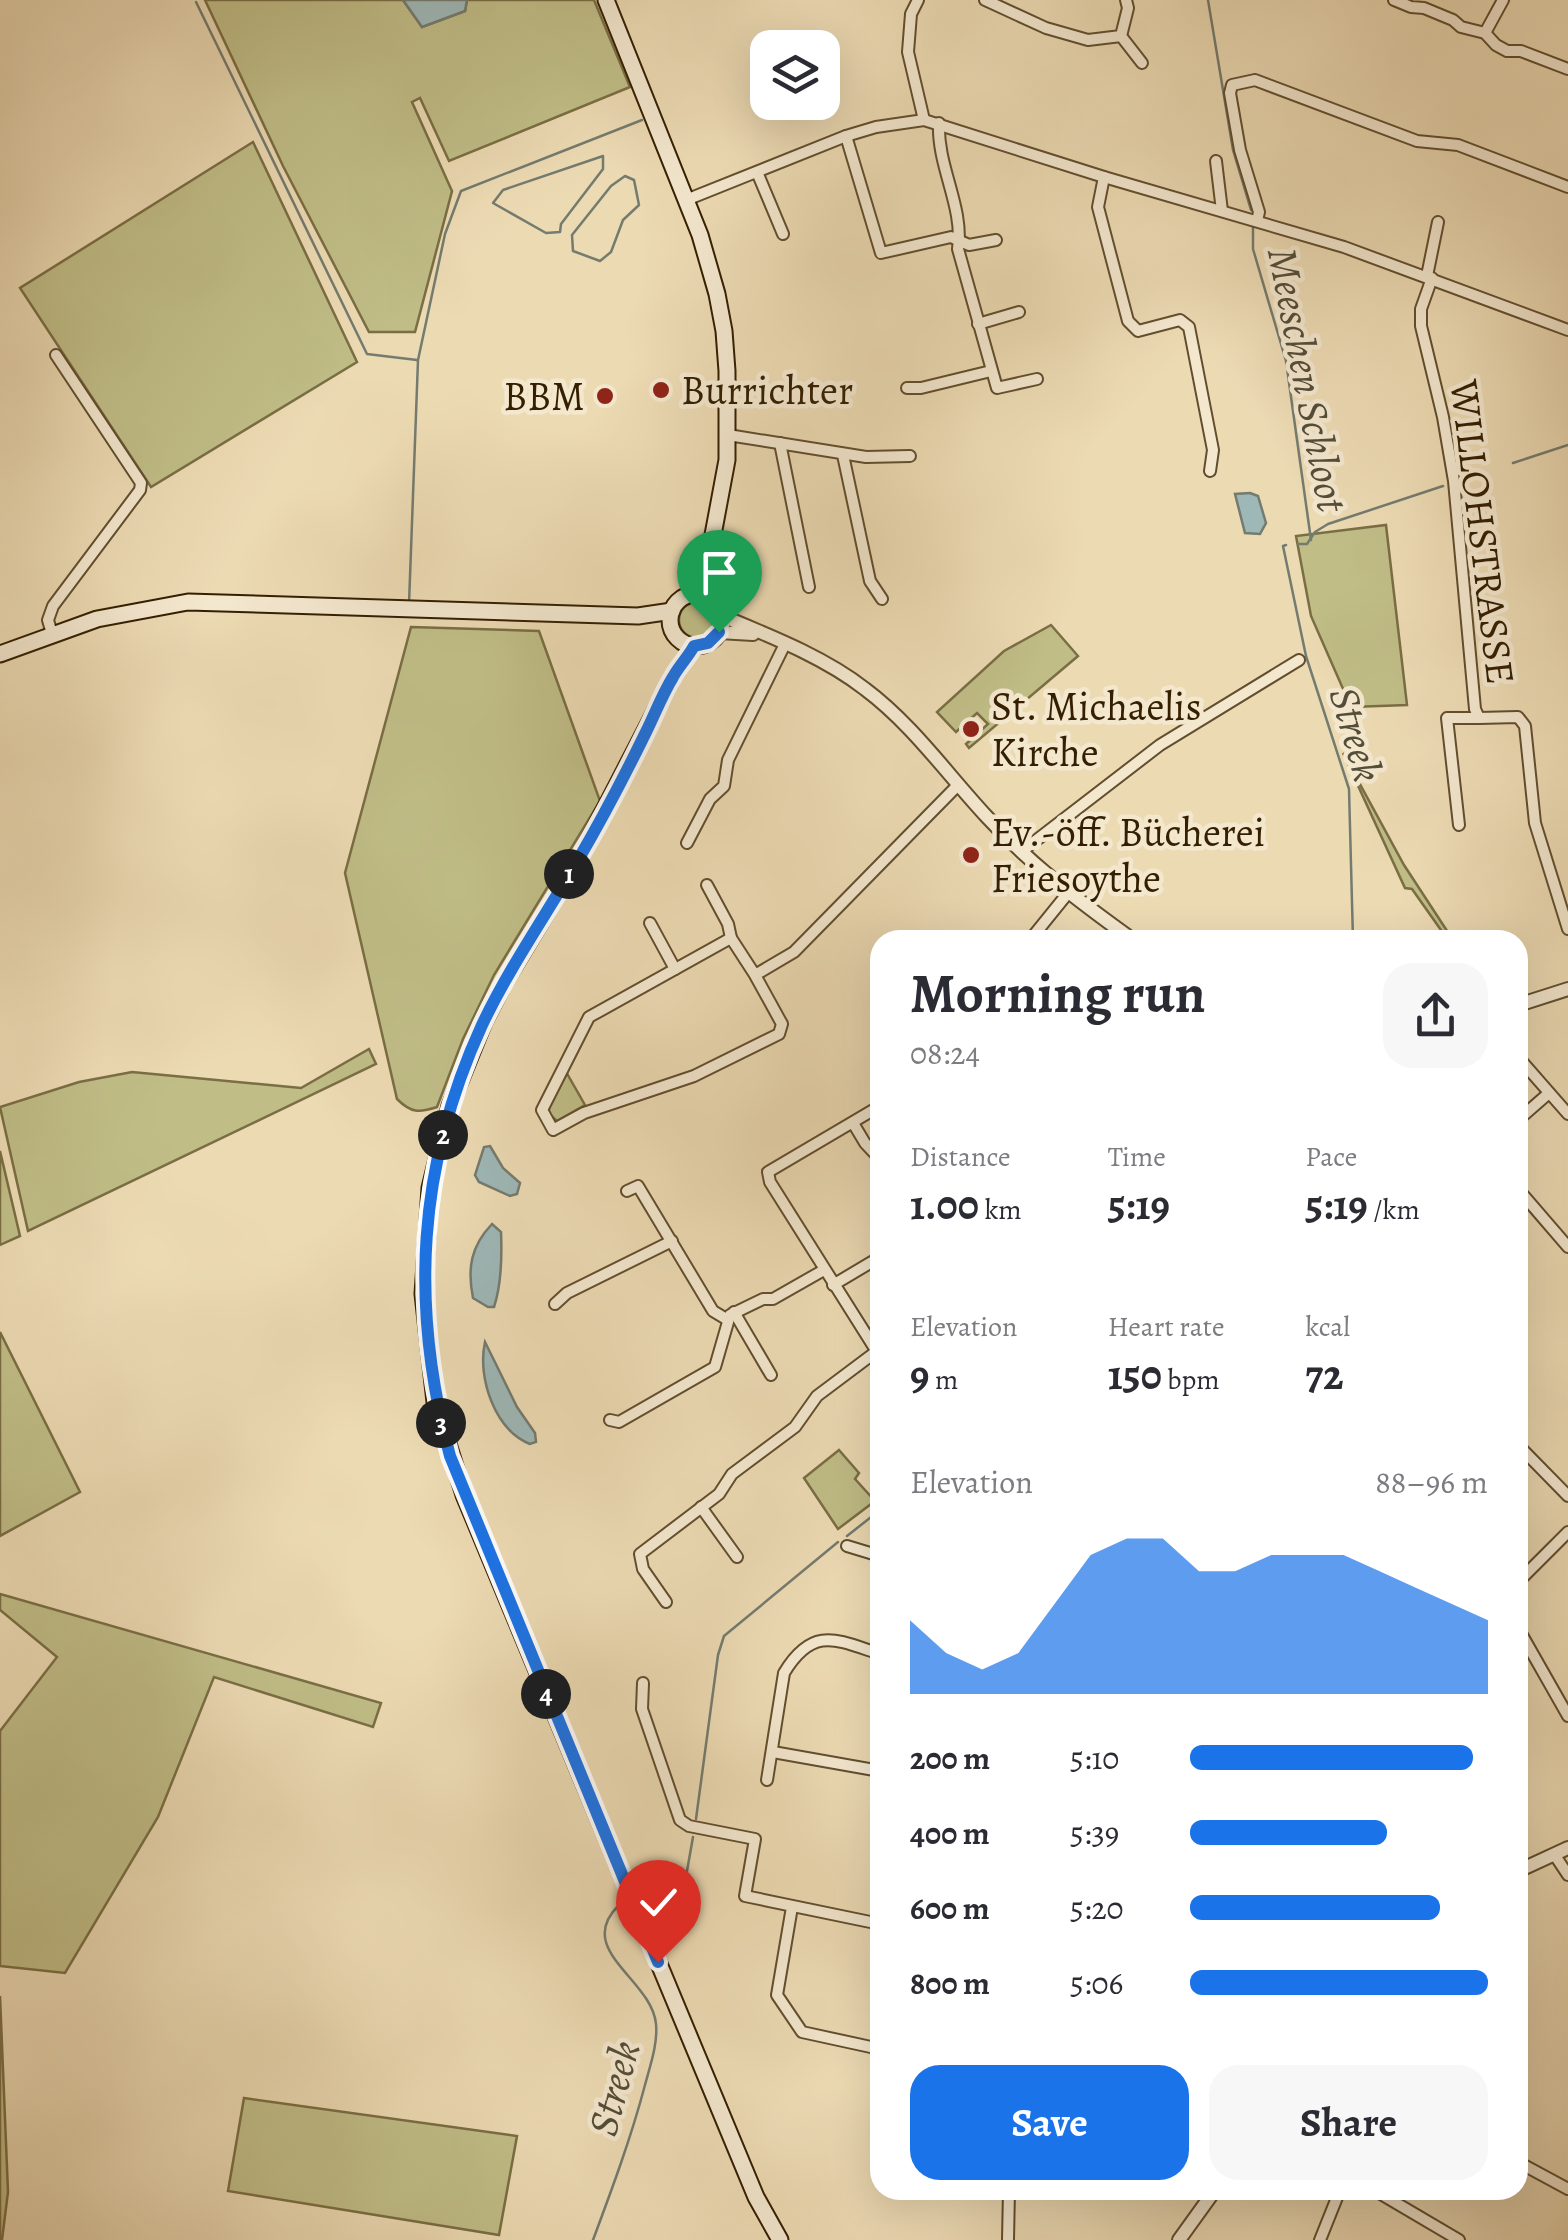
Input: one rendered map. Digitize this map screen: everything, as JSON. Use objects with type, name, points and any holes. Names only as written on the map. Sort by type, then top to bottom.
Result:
[{"type":"main road","points":[[0,654],[109,616],[188,602],[638,616],[708,643],[721,624],[701,596],[722,498],[728,435],[721,312],[710,265],[606,0]]},
{"type":"main road","points":[[701,596],[680,599],[673,677],[580,855],[504,983],[466,1062],[450,1106],[430,1188],[423,1294],[436,1402],[464,1495],[756,2196],[780,2240]]},
{"type":"street","points":[[918,0],[911,14],[908,52],[924,120]]},
{"type":"street","points":[[985,0],[1046,28],[1088,40],[1121,36]]},
{"type":"street","points":[[1121,36],[1128,8],[1126,0]]},
{"type":"street","points":[[1394,0],[1431,11],[1461,27],[1486,32],[1496,45],[1508,50],[1568,69]]},
{"type":"street","points":[[1486,32],[1503,0]]},
{"type":"street","points":[[1121,36],[1142,63]]},
{"type":"street","points":[[1258,221],[1230,92],[1232,84],[1243,80],[1255,80],[1426,144],[1458,145],[1568,187]]},
{"type":"street","points":[[686,200],[846,136],[924,120],[1258,221],[1429,277],[1568,330]]},
{"type":"street","points":[[939,123],[938,141],[960,226],[958,250],[997,388],[1037,379]]},
{"type":"street","points":[[846,136],[881,253],[951,237],[969,245],[996,240]]},
{"type":"street","points":[[1216,160],[1222,210]]},
{"type":"street","points":[[757,172],[783,234]]},
{"type":"street","points":[[1104,177],[1098,208],[1128,321],[1138,331],[1180,320],[1189,327],[1213,450],[1210,471]]},
{"type":"street","name":"WILLOHSTRASSE","points":[[1438,222],[1421,326],[1454,481],[1475,709],[1479,718],[1518,717],[1524,726],[1535,824],[1568,928]]},
{"type":"street","points":[[978,324],[1019,312]]},
{"type":"street","points":[[52,634],[48,620],[53,606],[140,490],[141,483],[56,355]]},
{"type":"street","points":[[907,388],[991,371]]},
{"type":"street","points":[[728,435],[842,454],[910,456]]},
{"type":"street","points":[[780,444],[809,587]]},
{"type":"street","points":[[842,454],[870,582],[882,599]]},
{"type":"street","points":[[721,624],[785,644],[837,669],[866,689],[893,713],[1021,852],[1119,930]]},
{"type":"street","points":[[687,843],[710,799],[724,786],[728,760],[785,644]]},
{"type":"street","points":[[1021,852],[1160,745],[1299,660]]},
{"type":"street","points":[[1459,825],[1447,718],[1479,718]]},
{"type":"street","points":[[754,975],[794,952],[958,785]]},
{"type":"street","points":[[707,885],[728,924],[731,938],[782,1024],[779,1034],[694,1076],[584,1112],[553,1130],[542,1110],[589,1016],[731,938]]},
{"type":"street","points":[[1038,930],[1068,893]]},
{"type":"street","points":[[650,924],[675,969]]},
{"type":"street","points":[[1528,1002],[1568,989]]},
{"type":"street","points":[[1528,1067],[1568,1114]]},
{"type":"street","points":[[1528,1111],[1549,1093]]},
{"type":"street","points":[[870,1112],[768,1172],[770,1182],[870,1342]]},
{"type":"street","points":[[853,1123],[870,1148]]},
{"type":"street","points":[[627,1191],[638,1186],[713,1311],[731,1316],[771,1375]]},
{"type":"street","points":[[1528,1200],[1568,1246]]},
{"type":"street","points":[[555,1304],[567,1294],[672,1241]]},
{"type":"street","points":[[833,1284],[870,1263]]},
{"type":"street","points":[[610,1420],[619,1422],[715,1367],[731,1316],[763,1299],[774,1299],[824,1270]]},
{"type":"street","points":[[666,1602],[643,1569],[640,1554],[719,1494],[732,1474],[796,1427],[818,1396],[870,1360]]},
{"type":"street","points":[[1528,1456],[1568,1496]]},
{"type":"street","points":[[701,1507],[737,1557]]},
{"type":"street","points":[[1528,1572],[1568,1532]]},
{"type":"street","points":[[847,1546],[870,1553]]},
{"type":"street","points":[[767,1780],[784,1672],[791,1661],[820,1639],[829,1638],[870,1651]]},
{"type":"street","points":[[1528,1646],[1568,1716]]},
{"type":"street","points":[[643,1683],[642,1709],[680,1820],[689,1826],[754,1839],[745,1896],[870,1922]]},
{"type":"street","points":[[773,1752],[870,1768]]},
{"type":"street","points":[[1528,1866],[1561,1851],[1568,1875]]},
{"type":"street","points":[[792,1906],[777,1995],[802,2032],[870,2047]]},
{"type":"street","points":[[1528,2167],[1568,2189]]},
{"type":"street","points":[[1008,2240],[1009,2200]]},
{"type":"street","points":[[1180,2240],[1207,2200]]},
{"type":"street","points":[[1320,2240],[1336,2200]]},
{"type":"street","points":[[1395,2200],[1459,2240]]},
{"type":"shaded area","points":[[205,0],[403,0],[422,27],[465,11],[467,0],[594,0],[630,87],[449,161],[420,98],[412,102],[452,191],[415,332],[369,332],[283,166]]},
{"type":"shaded area","points":[[253,142],[357,362],[151,487],[20,288]]},
{"type":"shaded area","points":[[1386,525],[1407,705],[1351,707],[1311,616],[1296,536]]},
{"type":"shaded area","points":[[697,602],[710,607],[715,620],[710,633],[697,638],[684,633],[679,620],[684,607]]},
{"type":"shaded area","points":[[1051,625],[1078,656],[969,748],[966,744],[988,724],[977,713],[956,732],[937,712],[1004,651]]},
{"type":"shaded area","points":[[411,627],[539,631],[600,801],[494,975],[463,1039],[437,1107],[420,1111],[397,1099],[345,873]]},
{"type":"shaded area","points":[[1343,753],[1404,865],[1446,930],[1441,930],[1412,889],[1405,888]]},
{"type":"shaded area","points":[[369,1049],[376,1064],[28,1231],[0,1107],[79,1082],[132,1072],[301,1088]]},
{"type":"shaded area","points":[[565,1070],[585,1105],[557,1121],[549,1114],[549,1106]]},
{"type":"shaded area","points":[[0,1151],[20,1236],[0,1245]]},
{"type":"shaded area","points":[[0,1332],[80,1492],[0,1536]]},
{"type":"shaded area","points":[[839,1450],[859,1473],[855,1479],[870,1496],[870,1505],[838,1529],[804,1478]]},
{"type":"shaded area","points":[[0,1594],[381,1703],[373,1727],[214,1677],[158,1817],[65,1973],[0,1966],[0,1731],[57,1657],[0,1610]]},
{"type":"shaded area","points":[[0,1996],[8,2192],[2,2240],[0,2240]]},
{"type":"shaded area","points":[[244,2098],[517,2136],[499,2235],[228,2191]]},
{"type":"water","points":[[403,0],[467,0],[465,11],[422,27]]},
{"type":"water","points":[[1235,494],[1258,496],[1266,523],[1260,534],[1245,533]]},
{"type":"water","points":[[490,1146],[503,1168],[520,1183],[517,1194],[510,1196],[479,1182],[475,1175],[484,1147]]},
{"type":"water","points":[[492,1224],[501,1232],[501,1270],[494,1307],[488,1307],[473,1298],[470,1277],[475,1249]]},
{"type":"water","points":[[485,1342],[517,1407],[535,1433],[536,1442],[530,1444],[518,1437],[498,1415],[486,1386]]},
{"type":"waterway","name":"Meeschen Schloot","points":[[1208,0],[1233,150],[1251,210]]},
{"type":"waterway","points":[[196,2],[367,354],[417,360]]},
{"type":"waterway","points":[[409,604],[418,360],[445,234],[461,191],[642,120]]},
{"type":"waterway","points":[[603,156],[603,169],[561,224],[560,232],[546,233],[493,203],[503,190],[603,156]]},
{"type":"waterway","points":[[625,176],[634,180],[639,205],[623,220],[611,252],[600,261],[573,251],[572,235],[611,186],[625,176]]},
{"type":"waterway","name":"Meeschen Schloot","points":[[1253,227],[1253,249],[1286,361],[1311,540]]},
{"type":"waterway","name":"Streek","points":[[1513,463],[1568,445]]},
{"type":"waterway","name":"Streek","points":[[1298,544],[1307,544],[1315,532],[1328,524],[1443,486]]},
{"type":"waterway","name":"Streek","points":[[1286,545],[1283,546],[1306,656],[1349,789],[1353,930]]},
{"type":"waterway","name":"Streek","points":[[847,1536],[870,1518]]},
{"type":"waterway","name":"Streek","points":[[696,1819],[718,1655],[724,1636],[838,1542]]},
{"type":"waterway","name":"Streek","points":[[671,1884],[687,1871],[693,1837]]},
{"type":"waterway","name":"Streek","points":[[593,2240],[634,2124],[656,2039],[651,2008],[609,1951],[607,1921],[619,1905]]},
{"type":"place","name":"Burrichter","points":[[661,390]]},
{"type":"place","name":"BBM","points":[[605,396]]},
{"type":"place","name":"St. Michaelis Kirche","points":[[971,729]]},
{"type":"place","name":"Ev.-öff. Bücherei Friesoythe","points":[[971,855]]},
{"type":"route","points":[[658,1962],[450,1456],[427,1343],[425,1250],[430,1188],[450,1106],[484,1022],[580,855],[673,677],[694,646],[708,643],[719,632]]}]
